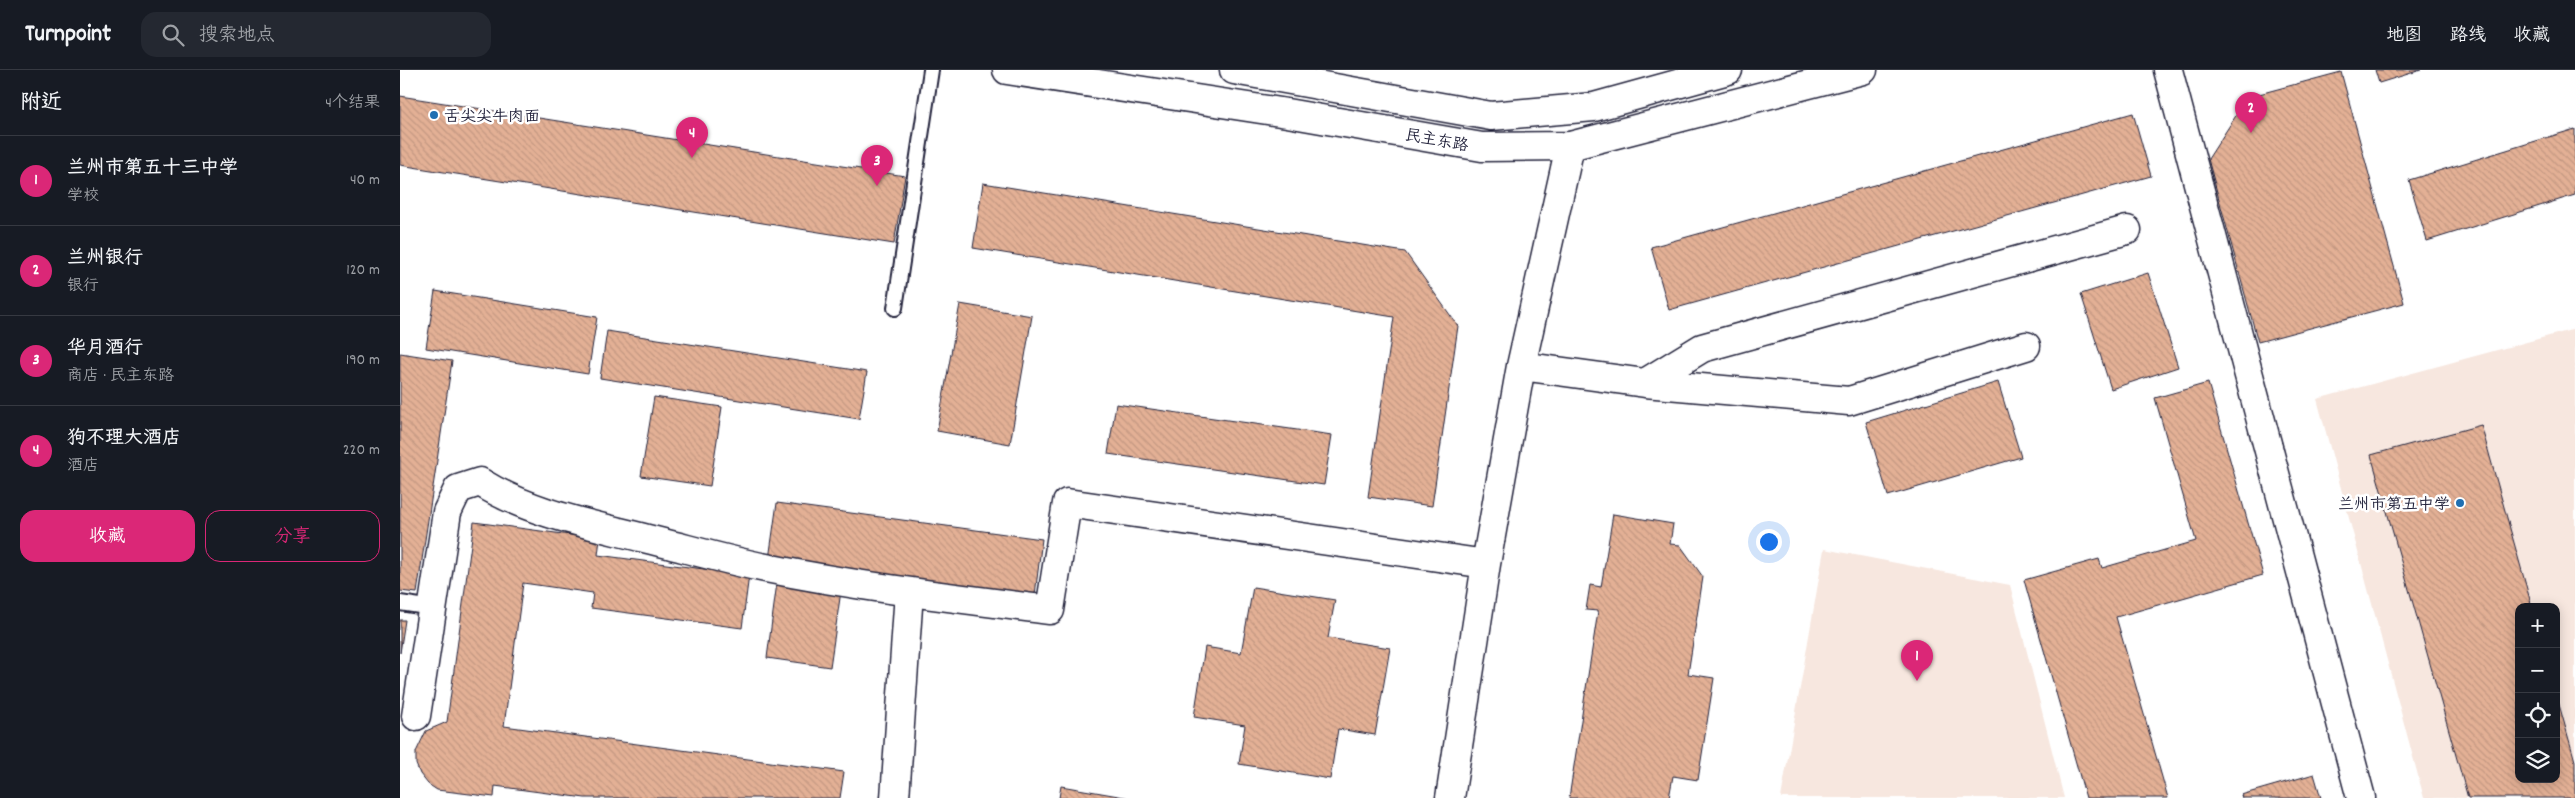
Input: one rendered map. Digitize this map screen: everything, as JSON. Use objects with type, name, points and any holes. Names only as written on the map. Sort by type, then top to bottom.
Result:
[{"type":"street","name":"民主东路","points":[[1007,70],[1287,112],[1482,147],[1570,146],[1863,70]]},
{"type":"street","name":"民主东路","points":[[1234,70],[1293,75],[1491,116],[1594,107],[1728,70]]},
{"type":"street","points":[[2168,70],[2360,798]]},
{"type":"street","points":[[1450,798],[1486,564],[1521,366],[1570,146]]},
{"type":"street","points":[[1645,383],[1702,348],[2127,230]]},
{"type":"street","points":[[1521,366],[1645,383],[1849,401],[2026,346]]},
{"type":"street","points":[[416,716],[447,512],[458,489],[480,482],[498,494],[532,507],[595,526],[765,568],[910,592],[1050,610],[1067,503],[1486,564]]},
{"type":"street","points":[[895,798],[910,592]]},
{"type":"lane","points":[[895,308],[930,70]]},
{"type":"lane","points":[[400,603],[433,608]]},
{"type":"shaded area","name":"兰州市第五中学","points":[[2575,329],[2575,798],[2424,798],[2317,399]]},
{"type":"shaded area","points":[[1824,549],[2010,585],[2064,798],[1781,798]]},
{"type":"building","points":[[2375,70],[2421,70],[2379,83]]},
{"type":"building","points":[[2341,72],[2404,303],[2258,342],[2208,159],[2248,97]]},
{"type":"building","points":[[400,96],[905,176],[894,244],[400,165]]},
{"type":"building","points":[[2133,113],[2151,176],[1669,310],[1651,247]]},
{"type":"building","points":[[2575,129],[2575,195],[2427,241],[2409,180]]},
{"type":"building","points":[[983,183],[1405,252],[1458,326],[1432,506],[1368,497],[1394,317],[973,248]]},
{"type":"building","points":[[2148,273],[2178,367],[2111,389],[2081,294]]},
{"type":"building","points":[[435,291],[597,317],[588,374],[426,348]]},
{"type":"building","points":[[960,304],[1032,316],[1010,444],[937,431]]},
{"type":"building","points":[[607,331],[867,372],[859,419],[600,378]]},
{"type":"building","points":[[400,353],[452,361],[417,593],[400,591]]},
{"type":"building","points":[[1998,382],[2021,457],[1888,496],[1866,422]]},
{"type":"building","points":[[2208,383],[2263,575],[2116,617],[2168,798],[2086,798],[2024,580],[2099,559],[2102,568],[2196,541],[2155,398]]},
{"type":"building","points":[[654,397],[722,407],[710,486],[641,476]]},
{"type":"building","points":[[1116,404],[1332,435],[1324,485],[1108,454]]},
{"type":"building","points":[[2481,425],[2531,603],[2515,603],[2515,783],[2560,783],[2560,708],[2575,761],[2575,798],[2468,798],[2371,455]]},
{"type":"building","points":[[777,503],[1042,539],[1035,595],[769,559]]},
{"type":"building","points":[[1613,514],[1673,524],[1670,544],[1680,545],[1703,577],[1688,674],[1714,678],[1698,780],[1673,776],[1669,798],[1569,798],[1598,611],[1586,610],[1590,585],[1601,587]]},
{"type":"building","points":[[474,522],[600,539],[598,555],[749,575],[742,628],[591,608],[593,593],[523,583],[504,726],[844,772],[840,798],[585,798],[495,786],[494,797],[437,790],[428,784],[420,774],[416,764],[416,752],[426,731],[447,722]]},
{"type":"building","points":[[778,575],[842,584],[830,667],[767,658]]},
{"type":"building","points":[[1253,587],[1335,600],[1328,638],[1390,648],[1375,735],[1338,729],[1330,779],[1239,764],[1245,725],[1194,717],[1205,647],[1241,653]]},
{"type":"building","points":[[400,620],[405,620],[400,653]]},
{"type":"building","points":[[2314,774],[2321,798],[2242,798],[2241,795]]},
{"type":"building","points":[[1061,786],[1130,798],[1059,798]]},
{"type":"place","name":"舌尖尖牛肉面","points":[[434,115]]},
{"type":"place","name":"兰州银行","points":[[2251,133]]},
{"type":"place","name":"狗不理大酒店","points":[[692,158]]},
{"type":"place","name":"华月酒行","points":[[877,186]]},
{"type":"place","name":"兰州市第五中学","points":[[2460,503]]},
{"type":"place","name":"兰州市第五十三中学","points":[[1917,681]]}]
